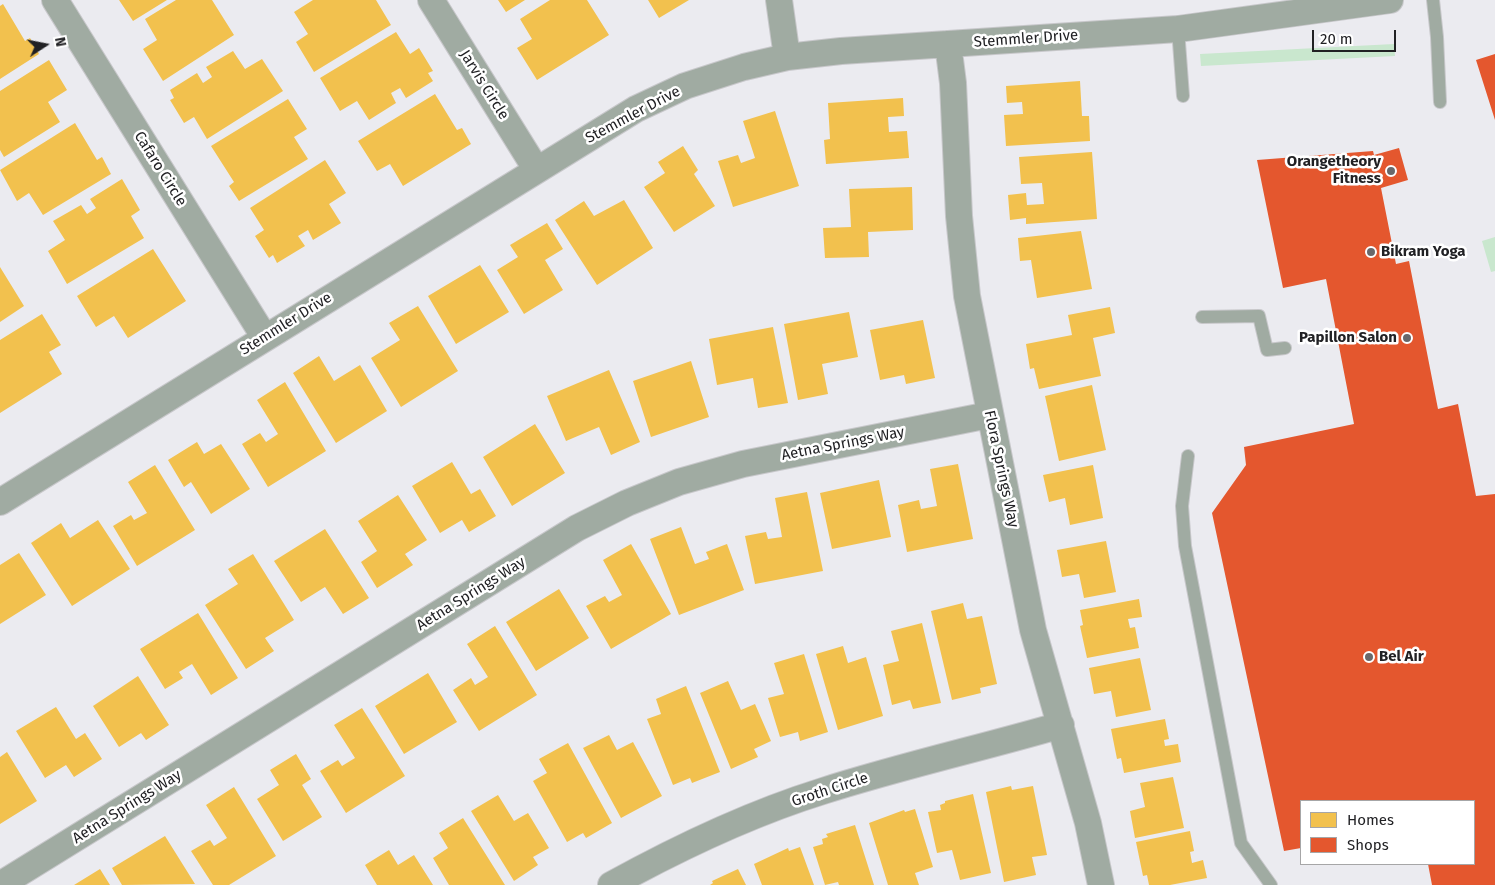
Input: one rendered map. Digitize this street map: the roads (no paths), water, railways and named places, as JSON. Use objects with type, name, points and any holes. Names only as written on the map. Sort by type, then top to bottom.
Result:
[{"type":"street","name":"Cafaro Circle","points":[[56,0],[265,338]]},
{"type":"street","name":"Jarvis Circle","points":[[432,0],[536,169]]},
{"type":"street","points":[[779,0],[787,57]]},
{"type":"street","name":"Stemmler Drive","points":[[0,502],[536,169],[636,109],[685,86],[744,67],[787,57],[1178,29],[1390,0]]},
{"type":"street","name":"Flora Springs Way","points":[[948,44],[953,84],[959,216],[967,296],[1033,630],[1088,823],[1101,885]]},
{"type":"street","name":"Aetna Springs Way","points":[[0,885],[577,528],[627,503],[678,482],[743,464],[989,415]]},
{"type":"street","name":"Groth Circle","points":[[611,885],[655,861],[736,823],[821,792],[906,766],[979,749],[1061,725]]},
{"type":"lane","points":[[1433,0],[1438,37],[1440,102]]},
{"type":"lane","points":[[1178,29],[1183,96]]},
{"type":"lane","points":[[1202,317],[1258,316],[1268,350],[1284,348]]},
{"type":"lane","points":[[1188,456],[1182,506],[1185,546],[1238,824],[1242,843],[1271,885]]},
{"type":"place","name":"Orangetheory Fitness","points":[[1391,171]]},
{"type":"place","name":"Bikram Yoga","points":[[1371,252]]},
{"type":"place","name":"Papillon Salon","points":[[1407,338]]},
{"type":"place","name":"Bel Air","points":[[1369,657]]}]
